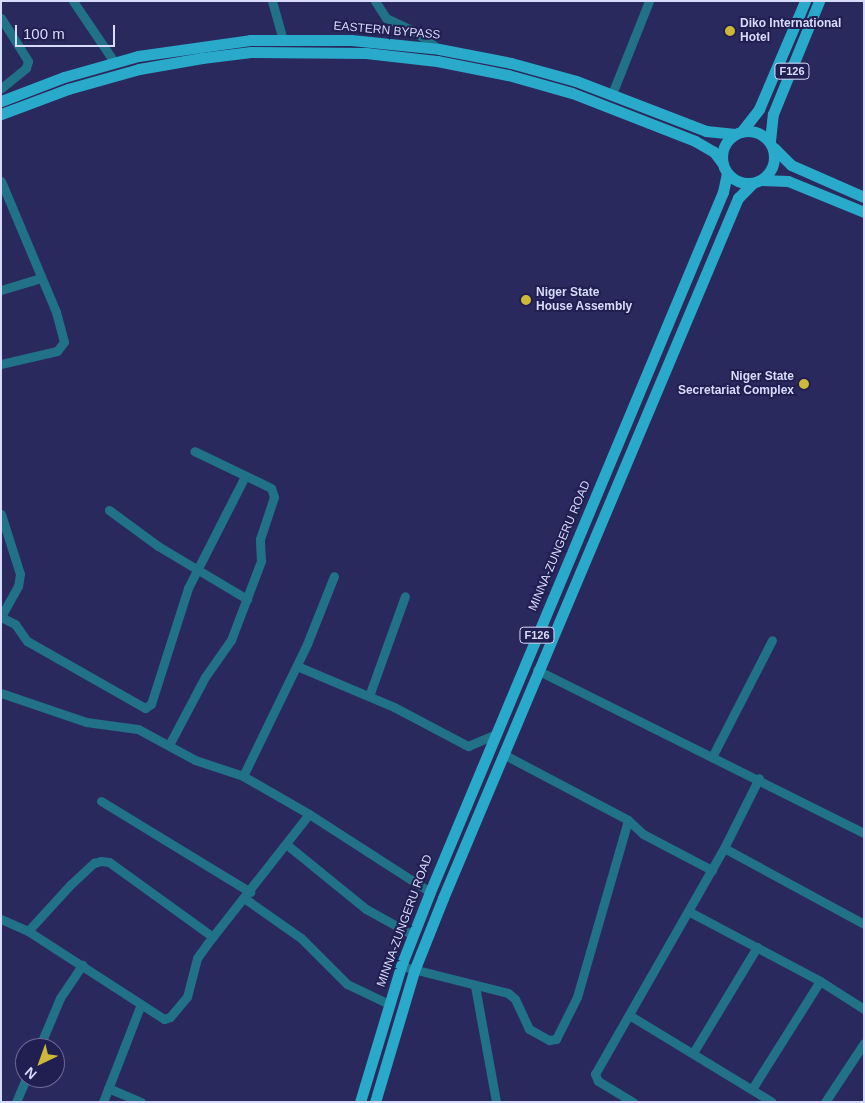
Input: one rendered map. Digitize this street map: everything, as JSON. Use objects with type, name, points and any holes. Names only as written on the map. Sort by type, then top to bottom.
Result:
[{"type":"main road","name":"F126","points":[[725,168],[724,147],[759,109],[805,1]]},
{"type":"main road","name":"F126","points":[[757,182],[773,166],[773,114],[819,1]]},
{"type":"main road","name":"EASTERN BYPASS","points":[[1,101],[64,77],[115,63],[200,46],[283,40],[357,40],[439,49],[511,63],[612,94],[706,131],[738,133]]},
{"type":"main road","name":"EASTERN BYPASS","points":[[1,114],[68,89],[139,69],[202,58],[251,52],[366,53],[499,73],[572,93],[695,141],[714,152],[725,168]]},
{"type":"main road","points":[[738,133],[757,132],[791,165],[864,197]]},
{"type":"main road","points":[[725,168],[734,179],[757,182],[788,180],[864,212]]},
{"type":"main road","name":"MINNA-ZUNGERU ROAD","points":[[360,1102],[401,966],[492,736],[578,540],[724,192],[725,168]]},
{"type":"main road","name":"MINNA-ZUNGERU ROAD","points":[[375,1102],[414,971],[502,754],[738,198],[757,182]]},
{"type":"main road","points":[[578,540],[590,545]]},
{"type":"street","points":[[73,1],[115,63]]},
{"type":"street","points":[[272,1],[283,40]]},
{"type":"street","points":[[375,1],[386,18],[412,30],[439,49]]},
{"type":"street","points":[[612,94],[649,1]]},
{"type":"street","points":[[1,18],[28,60],[26,68],[1,88]]},
{"type":"street","points":[[1,181],[56,312],[62,346],[57,351],[1,364]]},
{"type":"street","points":[[1,290],[41,278]]},
{"type":"street","points":[[169,745],[205,677],[229,645],[261,561],[260,539],[274,492],[194,451]]},
{"type":"street","points":[[1,514],[20,574],[18,586],[1,617],[15,624],[26,641],[145,708],[151,704],[188,588],[245,476]]},
{"type":"street","points":[[109,510],[144,537],[247,599]]},
{"type":"street","points":[[243,776],[297,666],[334,576]]},
{"type":"street","points":[[369,696],[405,596]]},
{"type":"street","points":[[713,755],[772,640]]},
{"type":"street","points":[[297,666],[369,696],[468,746],[492,736]]},
{"type":"street","points":[[537,670],[713,755],[864,833]]},
{"type":"street","points":[[1,693],[86,722],[138,729],[195,760],[243,776],[309,814],[430,892]]},
{"type":"street","points":[[502,754],[628,820],[643,834],[712,870]]},
{"type":"street","points":[[633,1102],[595,1078],[712,870],[759,778]]},
{"type":"street","points":[[101,801],[247,895],[302,938],[347,984],[389,1004]]},
{"type":"street","points":[[1,919],[28,931],[82,965],[141,1004],[158,1018],[170,1017],[191,989],[197,958],[309,814]]},
{"type":"street","points":[[401,966],[414,971],[512,995],[528,1028],[549,1040],[559,1036],[577,998],[628,820]]},
{"type":"street","points":[[286,844],[366,909],[413,936]]},
{"type":"street","points":[[724,848],[864,924]]},
{"type":"street","points":[[28,931],[70,885],[94,863],[101,861],[109,862],[213,937]]},
{"type":"street","points":[[688,911],[820,981],[864,1009]]},
{"type":"street","points":[[693,1053],[757,947]]},
{"type":"street","points":[[43,1038],[60,998],[82,965]]},
{"type":"street","points":[[752,1089],[820,981]]},
{"type":"street","points":[[475,986],[496,1102]]},
{"type":"street","points":[[103,1102],[141,1004]]},
{"type":"street","points":[[629,1015],[768,1100]]},
{"type":"street","points":[[826,1102],[864,1043]]},
{"type":"street","points":[[16,1102],[22,1088]]},
{"type":"street","points":[[108,1088],[141,1102]]},
{"type":"place","name":"Diko International Hotel","points":[[730,31]]},
{"type":"place","name":"Niger State House Assembly","points":[[526,300]]},
{"type":"place","name":"Niger State Secretariat Complex","points":[[804,384]]}]
